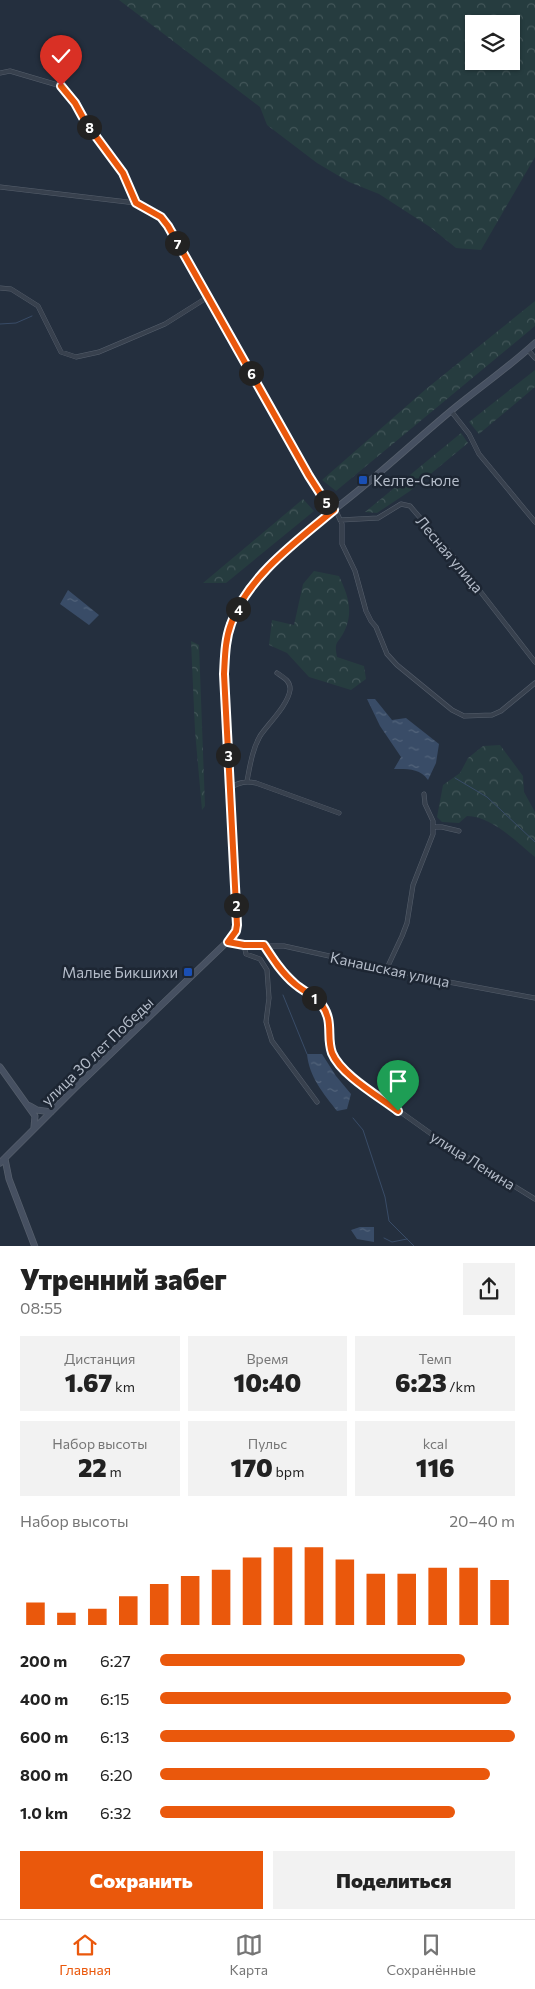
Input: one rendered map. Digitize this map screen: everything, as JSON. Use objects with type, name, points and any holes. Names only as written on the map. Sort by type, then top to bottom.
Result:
[{"type":"street","points":[[0,73],[10,71],[61,86],[75,103],[86,123],[123,173],[136,203]]},
{"type":"street","points":[[0,187],[136,203],[161,217],[309,476],[340,520],[342,524],[342,544],[355,571],[366,612],[376,627],[387,654],[397,665],[452,710],[464,716],[492,716],[535,683]]},
{"type":"street","points":[[0,288],[11,289],[38,306],[61,352],[76,357],[99,352],[165,324],[208,297]]},
{"type":"street","points":[[228,942],[236,931],[237,925],[224,674],[226,646],[231,623],[242,601],[280,554],[535,343]]},
{"type":"street","points":[[528,350],[535,358]]},
{"type":"street","points":[[451,411],[469,434],[480,454],[535,522]]},
{"type":"street","name":"Лесная улица","points":[[340,520],[378,518],[401,504],[410,506],[458,562],[535,662]]},
{"type":"street","points":[[247,782],[256,744],[283,705],[290,691],[290,685],[285,678],[277,673]]},
{"type":"street","points":[[230,788],[237,783],[256,783],[338,814]]},
{"type":"street","points":[[387,968],[407,924],[413,885],[433,834],[433,821],[425,804],[424,794]]},
{"type":"street","points":[[433,827],[459,831]]},
{"type":"street","name":"Канашская улица","points":[[228,942],[244,945],[284,946],[535,998]]},
{"type":"street","name":"улица 30 лет Победы","points":[[2,1161],[228,942]]},
{"type":"street","points":[[244,945],[246,954],[260,959],[267,970],[269,998],[266,1022],[272,1041],[317,1102]]},
{"type":"street","name":"улица Ленина","points":[[264,945],[277,965],[289,978],[319,1001],[327,1012],[333,1054],[353,1078],[444,1144],[535,1199]]},
{"type":"street","points":[[0,1067],[35,1116],[33,1129]]},
{"type":"street","points":[[28,1105],[37,1110],[51,1112]]},
{"type":"street","points":[[2,1161],[35,1246]]},
{"type":"street","points":[[2,1176],[9,1179]]},
{"type":"green space","points":[[119,0],[535,0],[535,157],[481,250],[456,248],[430,227],[379,194],[349,182],[317,163],[267,125],[260,107]]},
{"type":"green space","points":[[535,301],[535,326],[336,491],[322,480],[426,389]]},
{"type":"green space","points":[[535,370],[535,387],[479,434],[469,422]]},
{"type":"green space","points":[[461,433],[468,443],[410,491],[377,513],[365,512]]},
{"type":"green space","points":[[303,499],[314,511],[226,583],[203,583]]},
{"type":"green space","points":[[314,571],[339,576],[345,590],[349,604],[349,617],[344,632],[336,645],[337,657],[364,666],[366,679],[351,690],[309,677],[287,653],[269,645],[272,620],[294,625],[303,584]]},
{"type":"green space","points":[[191,641],[199,645],[205,806],[202,810],[195,731]]},
{"type":"green space","points":[[500,745],[523,776],[524,792],[535,812],[535,857],[512,837],[485,820],[467,816],[459,823],[442,822],[437,817],[443,785],[460,773],[468,758],[483,746]]},
{"type":"water","points":[[68,590],[99,615],[89,625],[60,604]]},
{"type":"water","points":[[367,699],[375,699],[392,720],[406,718],[439,744],[436,763],[428,780],[417,771],[394,769],[401,757],[380,726]]},
{"type":"water","points":[[307,1054],[322,1054],[336,1076],[351,1094],[347,1109],[337,1111],[327,1098],[314,1078]]},
{"type":"water","points":[[360,1227],[374,1227],[374,1242],[357,1239],[351,1230]]},
{"type":"waterway","points":[[0,324],[16,323],[32,316]]},
{"type":"waterway","points":[[455,778],[487,797],[535,842]]},
{"type":"waterway","points":[[283,995],[307,1054]]},
{"type":"waterway","points":[[353,1118],[363,1130],[385,1197],[389,1221],[414,1246]]},
{"type":"waterway","points":[[384,1238],[392,1242],[407,1239]]},
{"type":"place","name":"Келте-Сюле","points":[[363,480]]},
{"type":"place","name":"Малые Бикшихи","points":[[188,972]]},
{"type":"route","points":[[61,86],[75,103],[86,123],[123,173],[136,203],[161,217],[168,226],[309,476],[325,501],[334,510],[280,554],[242,601],[231,623],[226,646],[224,674],[237,925],[236,931],[228,942],[252,946],[264,945],[277,965],[295,984],[319,1001],[327,1012],[330,1045],[337,1061],[353,1078],[398,1111]]}]
